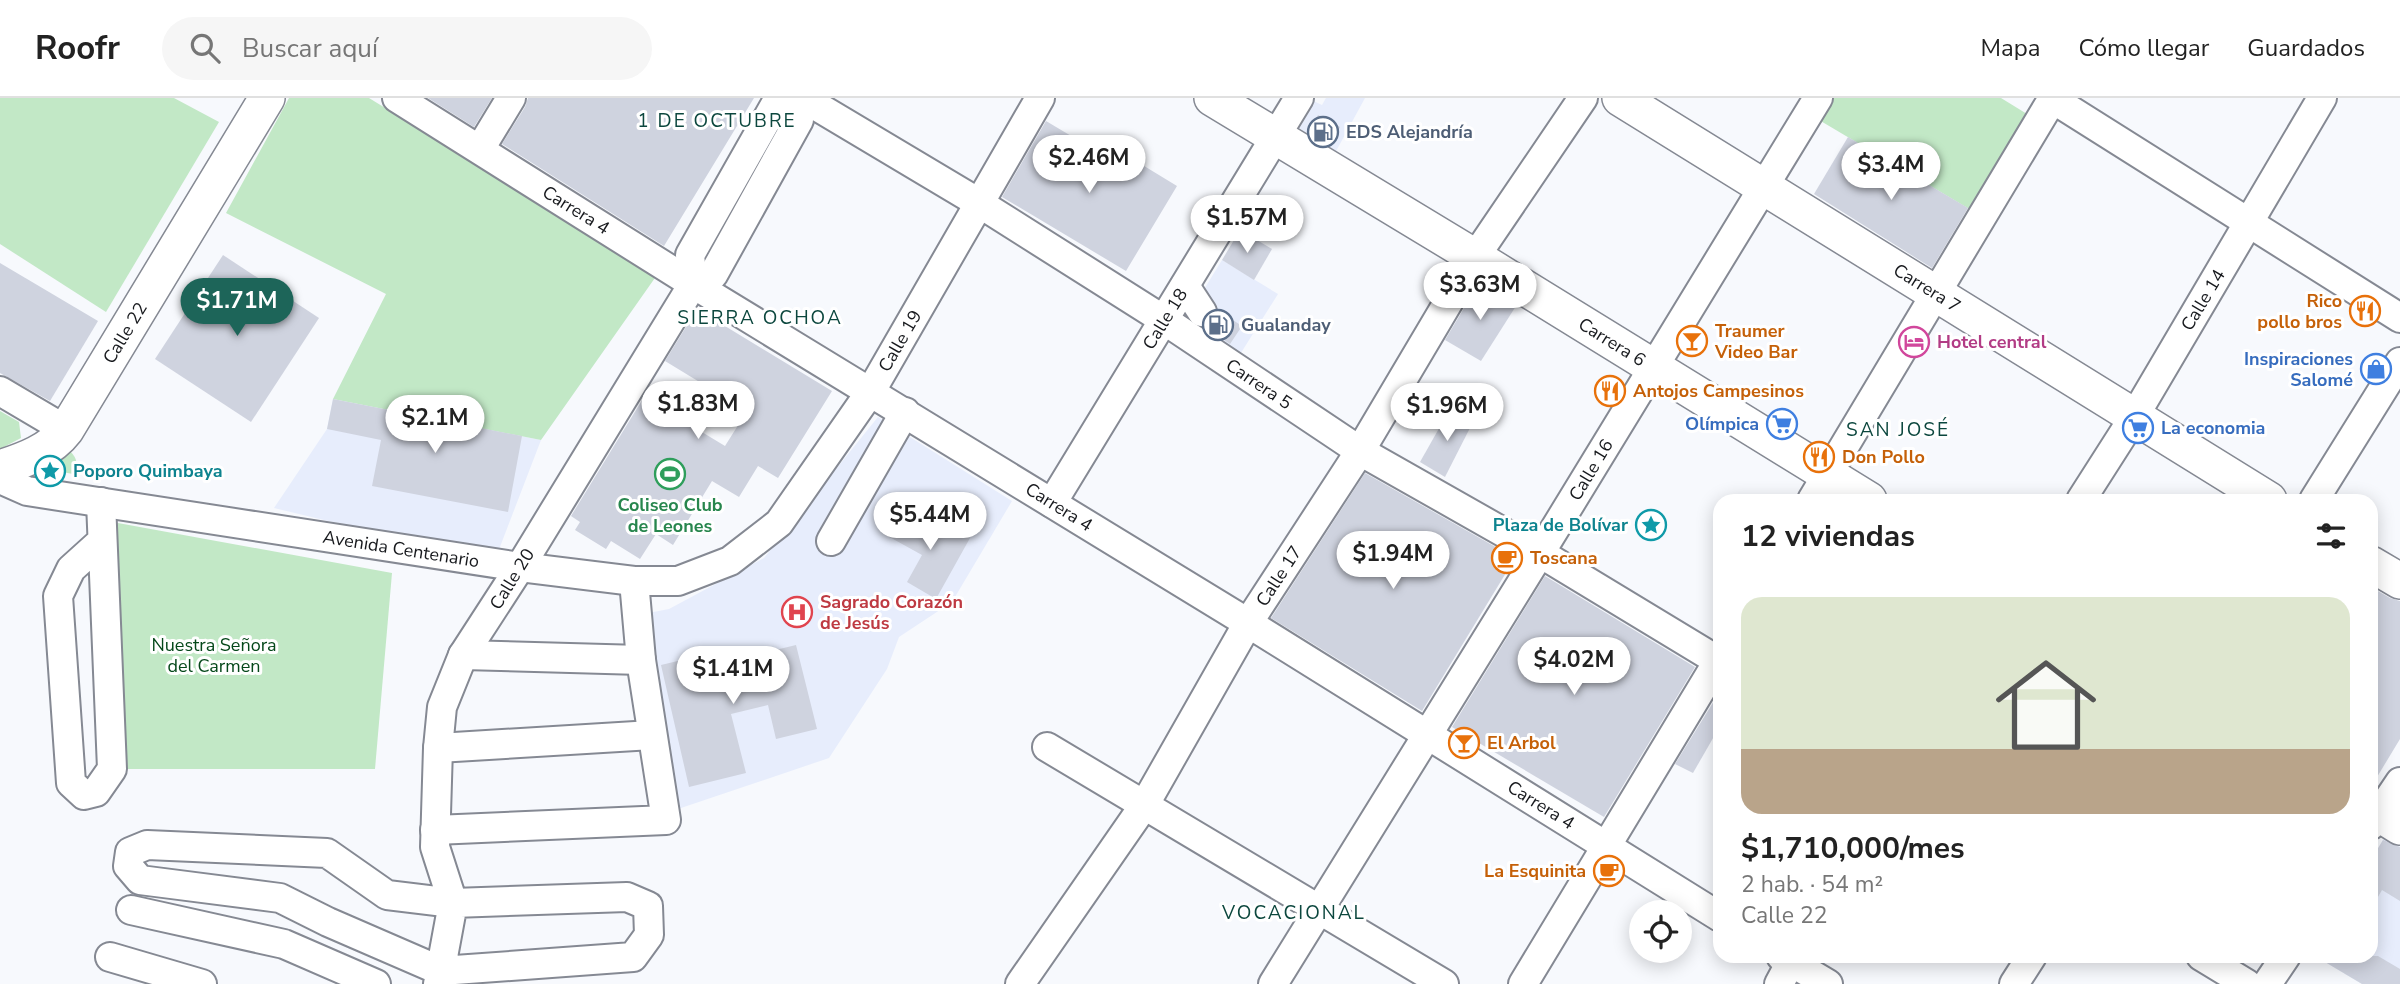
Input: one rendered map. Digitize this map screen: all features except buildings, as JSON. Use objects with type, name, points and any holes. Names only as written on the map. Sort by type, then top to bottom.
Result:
[{"type":"main road","name":"Calle 22","points":[[0,468],[29,459],[60,438],[66,430],[267,98]]},
{"type":"main road","name":"Carrera 6","points":[[1212,98],[1653,368],[1820,488],[1844,494]]},
{"type":"main road","name":"Carrera 7","points":[[1620,98],[2259,494]]},
{"type":"main road","points":[[2378,568],[2400,582]]},
{"type":"street","name":"Carrera 4","points":[[397,98],[693,284],[1248,623],[1713,913]]},
{"type":"street","points":[[480,149],[511,98]]},
{"type":"street","points":[[693,284],[690,255],[775,105],[790,98]]},
{"type":"street","name":"Calle 20","points":[[453,903],[435,847],[438,748],[442,706],[463,655],[520,568],[693,284],[713,275],[799,120],[797,98]]},
{"type":"street","name":"Carrera 5","points":[[803,98],[979,203],[1164,320],[1360,451],[1713,657]]},
{"type":"street","name":"Calle 19","points":[[730,561],[779,523],[871,391],[1040,98]]},
{"type":"street","name":"Calle 18","points":[[1052,503],[1299,98]]},
{"type":"street","name":"Calle 17","points":[[1023,983],[1144,804],[1248,623],[1360,451],[1475,257],[1583,98]]},
{"type":"street","name":"Calle 16","points":[[1273,984],[1540,554],[1818,98]]},
{"type":"street","points":[[1820,488],[2052,98],[2400,318]]},
{"type":"street","name":"Calle 14","points":[[2085,494],[2134,417],[2322,98]]},
{"type":"street","points":[[1185,286],[1202,312]]},
{"type":"street","points":[[1219,340],[1235,368]]},
{"type":"street","points":[[2318,494],[2400,362]]},
{"type":"street","points":[[0,391],[66,430]]},
{"type":"street","points":[[831,541],[905,412]]},
{"type":"street","name":"Avenida Centenario","points":[[0,479],[27,491],[520,568],[634,581],[678,581],[730,561]]},
{"type":"street","points":[[101,502],[112,769],[96,792],[84,795],[71,783],[58,596],[71,569],[102,541]]},
{"type":"street","points":[[435,831],[663,821],[667,816],[641,660],[634,581]]},
{"type":"street","points":[[463,655],[641,660]]},
{"type":"street","points":[[1523,984],[1713,672]]},
{"type":"street","points":[[438,748],[652,735]]},
{"type":"street","points":[[1047,747],[1444,984]]},
{"type":"street","points":[[2380,819],[2400,782]]},
{"type":"street","points":[[147,845],[327,853],[387,895],[453,903],[627,897],[648,906],[649,935],[633,957],[440,978],[281,898],[140,880],[128,866],[130,852],[147,845]]},
{"type":"street","points":[[440,978],[453,903]]},
{"type":"street","points":[[131,910],[284,944],[376,984]]},
{"type":"street","points":[[110,957],[202,984]]},
{"type":"street","points":[[2014,984],[2028,963]]},
{"type":"street","points":[[2212,963],[2247,984]]},
{"type":"street","points":[[2267,984],[2281,963]]},
{"type":"street","points":[[1786,964],[1828,984]]},
{"type":"shaded area","points":[[1326,98],[1365,98],[1335,153],[1292,130],[1309,99],[1322,105]]},
{"type":"shaded area","points":[[1222,260],[1278,294],[1239,356],[1184,322]]},
{"type":"shaded area","points":[[333,399],[541,440],[498,552],[328,521],[274,508],[327,429]]},
{"type":"shaded area","name":"Sagrado Corazón de Jesús","points":[[878,417],[1012,501],[952,602],[899,637],[887,669],[829,758],[678,809],[643,614],[669,609],[764,558]]},
{"type":"shaded area","points":[[2384,838],[2400,847],[2400,984],[2362,984],[2327,963],[2378,963],[2378,848]]},
{"type":"green space","points":[[0,98],[174,98],[219,122],[106,312],[0,244]]},
{"type":"green space","points":[[289,98],[369,98],[657,275],[541,440],[333,399],[386,294],[226,213]]},
{"type":"green space","points":[[1832,98],[2001,98],[2027,114],[1971,210],[1819,120]]},
{"type":"green space","points":[[0,411],[19,422],[21,438],[0,449]]},
{"type":"green space","points":[[70,451],[76,462],[73,474],[62,472],[59,458]]},
{"type":"green space","name":"Nuestra Señora del Carmen","points":[[96,519],[392,573],[375,769],[98,769]]},
{"type":"tunnel","points":[[1202,312],[1219,340]]},
{"type":"place","name":"EDS Alejandría","points":[[1323,132]]},
{"type":"place","name":"Rico pollo bros","points":[[2365,311]]},
{"type":"place","name":"Gualanday","points":[[1218,325]]},
{"type":"place","name":"Traumer Video Bar","points":[[1692,341]]},
{"type":"place","name":"Hotel central","points":[[1914,342]]},
{"type":"place","name":"Inspiraciones Salomé","points":[[2376,369]]},
{"type":"place","name":"Antojos Campesinos","points":[[1610,391]]},
{"type":"place","name":"Olímpica","points":[[1782,424]]},
{"type":"place","name":"La economia","points":[[2138,428]]},
{"type":"place","name":"Don Pollo","points":[[1819,457]]},
{"type":"place","name":"Poporo Quimbaya","points":[[50,471]]},
{"type":"place","name":"Coliseo Club de Leones","points":[[670,474]]},
{"type":"place","name":"Plaza de Bolívar","points":[[1651,525]]},
{"type":"place","name":"Toscana","points":[[1507,558]]},
{"type":"place","name":"Sagrado Corazón de Jesús","points":[[797,612]]},
{"type":"place","name":"El Arbol","points":[[1464,743]]},
{"type":"place","name":"La Esquinita","points":[[1609,871]]},
{"type":"district","name":"1 DE OCTUBRE","points":[[717,120]]},
{"type":"district","name":"SIERRA OCHOA","points":[[760,317]]},
{"type":"district","name":"SAN JOSÉ","points":[[1898,429]]},
{"type":"district","name":"VOCACIONAL","points":[[1294,912]]}]
